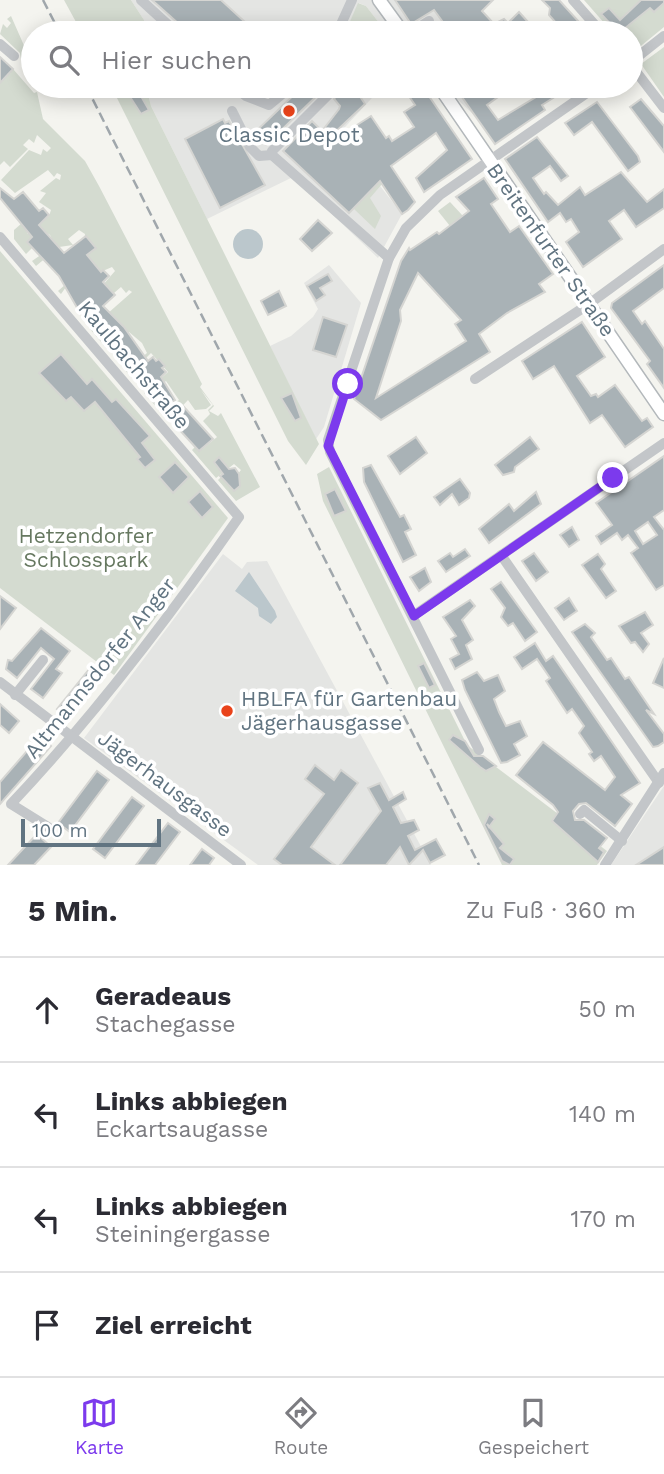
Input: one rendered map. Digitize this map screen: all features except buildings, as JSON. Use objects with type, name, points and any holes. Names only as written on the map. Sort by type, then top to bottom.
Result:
[{"type":"main road","points":[[379,0],[394,21]]},
{"type":"main road","name":"Breitenfurter Straße","points":[[447,98],[664,414]]},
{"type":"street","points":[[141,0],[164,21]]},
{"type":"street","points":[[342,21],[352,0]]},
{"type":"street","points":[[573,0],[591,21]]},
{"type":"street","points":[[643,54],[664,36]]},
{"type":"street","points":[[0,44],[14,57]]},
{"type":"street","points":[[643,80],[664,108]]},
{"type":"street","points":[[251,98],[269,105],[277,98]]},
{"type":"street","points":[[272,155],[272,151],[324,98]]},
{"type":"street","points":[[479,750],[328,446],[389,258],[406,228],[423,209],[580,98]]},
{"type":"street","points":[[232,111],[250,147],[259,156],[272,155],[389,258]]},
{"type":"street","name":"Kaulbachstraße","points":[[0,237],[239,517]]},
{"type":"street","points":[[475,379],[589,304],[664,248]]},
{"type":"street","points":[[414,616],[664,443]]},
{"type":"street","name":"Altmannsdorfer Anger","points":[[48,827],[11,804],[72,740],[161,629],[239,517]]},
{"type":"street","points":[[501,555],[661,778],[605,865]]},
{"type":"street","points":[[15,695],[43,660]]},
{"type":"street","name":"Jägerhausgasse","points":[[0,683],[241,865]]},
{"type":"street","points":[[580,814],[584,810],[622,841]]},
{"type":"shaded area","points":[[131,0],[493,0],[476,16],[480,21],[378,21],[366,6],[359,3],[351,21],[144,20]]},
{"type":"shaded area","points":[[149,98],[372,98],[334,139],[373,177],[402,214],[378,258],[293,177],[207,219]]},
{"type":"shaded area","points":[[456,98],[497,98],[474,115]]},
{"type":"shaded area","points":[[248,229],[254,230],[262,238],[262,250],[254,258],[248,259],[242,258],[234,250],[233,244],[234,238],[242,230]]},
{"type":"shaded area","points":[[329,265],[361,303],[324,427],[316,439],[270,346],[291,336],[313,317],[318,309],[304,283]]},
{"type":"shaded area","name":"HBLFA für Gartenbau Jägerhausgasse","points":[[223,554],[242,569],[247,562],[267,561],[431,865],[258,865],[84,738]]},
{"type":"shaded area","points":[[249,572],[275,611],[277,617],[271,624],[259,616],[258,608],[235,591]]},
{"type":"shaded area","points":[[664,786],[664,865],[611,865]]},
{"type":"green space","points":[[64,0],[131,0],[144,20],[144,21],[75,21]]},
{"type":"green space","points":[[584,0],[664,0],[664,27],[643,44],[643,21],[602,21]]},
{"type":"green space","points":[[358,3],[366,6],[378,21],[350,21]]},
{"type":"green space","points":[[11,16],[21,39],[21,59],[20,53],[0,34],[3,24],[7,28],[11,23],[7,19]]},
{"type":"green space","points":[[664,47],[664,97],[643,67],[643,63]]},
{"type":"green space","points":[[13,69],[21,78],[21,98],[38,98],[43,119],[85,161],[202,384],[200,387],[214,406],[209,411],[218,416],[221,413],[260,487],[236,501],[218,480],[221,477],[234,491],[240,486],[237,475],[241,470],[234,464],[216,478],[192,450],[196,446],[200,451],[217,437],[203,421],[210,414],[208,410],[213,405],[201,390],[211,405],[206,409],[195,410],[188,400],[168,421],[162,414],[179,400],[166,381],[162,384],[160,411],[144,393],[168,372],[151,353],[129,375],[126,371],[147,353],[142,343],[129,332],[107,349],[90,329],[132,292],[129,290],[126,293],[121,287],[114,293],[102,286],[115,271],[112,267],[66,287],[61,294],[58,291],[82,270],[85,234],[79,230],[68,239],[73,245],[59,247],[36,266],[32,261],[55,245],[50,235],[42,230],[27,242],[32,248],[26,254],[14,239],[14,230],[22,223],[28,234],[49,216],[51,210],[39,202],[46,193],[40,191],[56,178],[60,180],[61,175],[57,173],[54,177],[48,170],[15,193],[1,180],[29,150],[41,155],[43,149],[47,152],[51,148],[37,135],[34,143],[29,139],[23,145],[28,149],[10,167],[4,161],[0,165],[0,80]]},
{"type":"green space","points":[[117,98],[149,98],[319,444],[306,465],[288,441]]},
{"type":"green space","points":[[380,181],[382,184],[370,198],[381,216],[375,229],[354,209]]},
{"type":"green space","points":[[450,202],[463,216],[450,226],[438,211]]},
{"type":"green space","name":"Hetzendorfer Schlosspark","points":[[0,251],[228,518],[114,675],[0,588]]},
{"type":"green space","points":[[329,467],[467,745],[607,851],[597,865],[502,865],[323,501],[317,474]]},
{"type":"railway","points":[[43,0],[54,21]]},
{"type":"railway","points":[[92,98],[479,865]]},
{"type":"place","name":"Classic Depot","points":[[289,111]]},
{"type":"place","name":"HBLFA für Gartenbau Jägerhausgasse","points":[[227,711]]},
{"type":"route","points":[[348,384],[328,446],[414,616],[613,478]]}]
